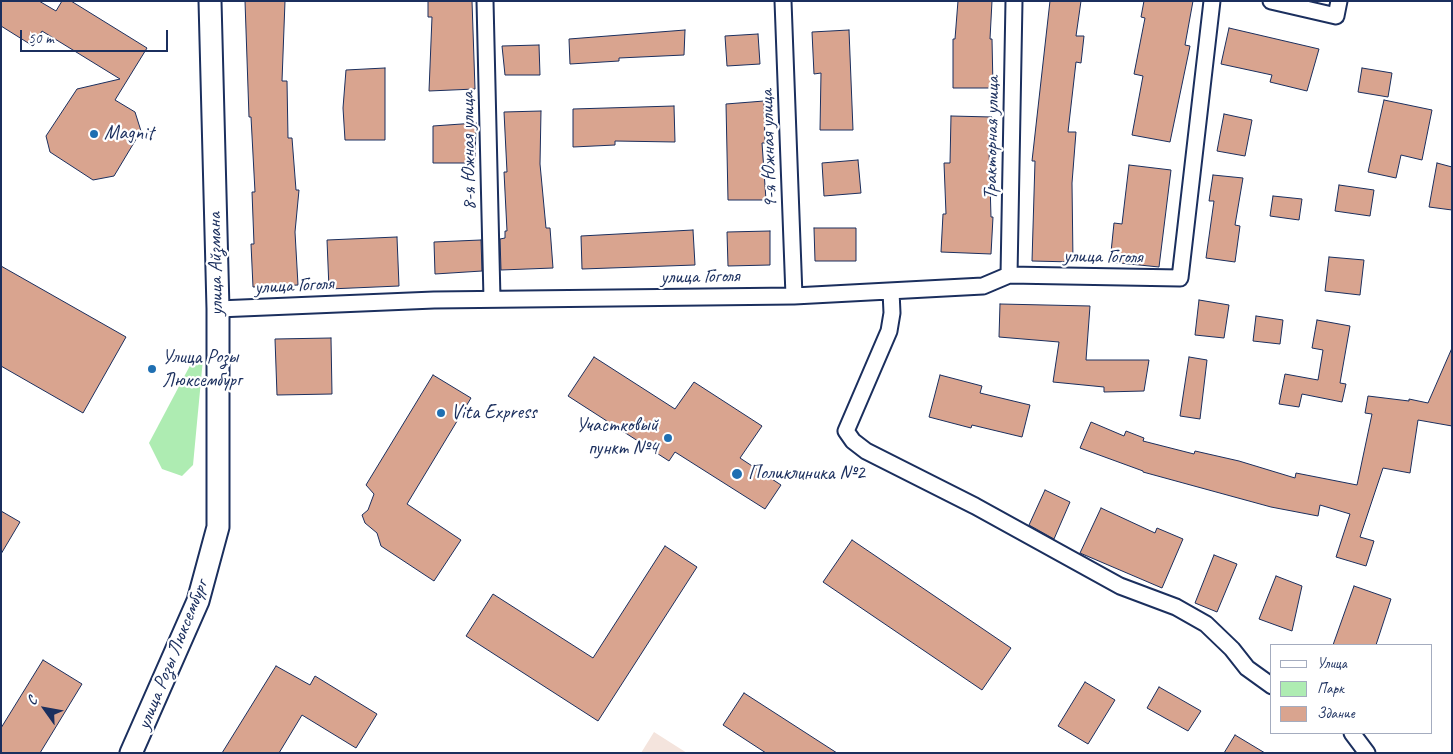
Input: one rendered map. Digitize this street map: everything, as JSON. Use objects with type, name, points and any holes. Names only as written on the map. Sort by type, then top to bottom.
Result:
[{"type":"street","name":"улица Айзмана","points":[[210,1],[218,309],[218,527]]},
{"type":"street","name":"8-я Южная улица","points":[[485,1],[492,299]]},
{"type":"street","name":"9-я Южная улица","points":[[783,1],[794,296]]},
{"type":"street","name":"Тракторная улица","points":[[1009,275],[1014,1]]},
{"type":"street","name":"улица Гоголя","points":[[218,309],[492,299],[794,296],[982,286],[1009,275],[1180,278],[1212,1]]},
{"type":"street","points":[[1271,1],[1338,9]]},
{"type":"street","points":[[891,291],[892,314],[889,331],[846,431],[853,441],[866,451],[975,506],[1120,586],[1176,607],[1206,624],[1232,649],[1247,668],[1270,685]]},
{"type":"street","name":"улица Розы Люксембург","points":[[131,753],[198,601],[218,527]]},
{"type":"street","points":[[1353,734],[1367,753]]},
{"type":"shaded area","points":[[654,732],[687,753],[641,753]]},
{"type":"green space","points":[[194,358],[203,359],[193,465],[182,476],[162,469],[149,443]]},
{"type":"building","points":[[1,1],[39,1],[56,11],[62,1],[71,1],[147,48],[115,100],[135,112],[141,131],[114,176],[93,180],[50,152],[46,136],[77,89],[120,79],[42,31],[33,46],[1,26]]},
{"type":"building","points":[[245,1],[285,1],[282,81],[287,81],[288,138],[292,138],[296,190],[299,190],[295,232],[298,285],[253,287],[251,244],[254,244],[252,192],[255,192],[251,117],[249,117]]},
{"type":"building","points":[[428,1],[472,1],[475,89],[429,91],[432,17],[428,17]]},
{"type":"building","points":[[958,1],[992,1],[990,39],[992,39],[993,88],[953,88],[953,39],[955,39]]},
{"type":"building","points":[[1050,1],[1081,1],[1076,36],[1084,36],[1081,63],[1076,62],[1068,132],[1076,132],[1072,183],[1073,262],[1032,261],[1035,161],[1032,161]]},
{"type":"building","points":[[1144,1],[1193,1],[1185,45],[1190,46],[1170,142],[1132,135],[1143,76],[1134,74],[1145,18],[1141,17]]},
{"type":"building","points":[[1229,28],[1319,49],[1307,91],[1270,82],[1272,75],[1221,64]]},
{"type":"building","points":[[685,30],[684,55],[619,58],[619,61],[570,64],[569,39]]},
{"type":"building","points":[[849,30],[853,130],[820,130],[821,73],[814,74],[812,32]]},
{"type":"building","points":[[758,34],[760,64],[727,66],[725,36]]},
{"type":"building","points":[[539,45],[540,75],[505,75],[502,46]]},
{"type":"building","points":[[385,68],[385,140],[345,140],[343,108],[346,70]]},
{"type":"building","points":[[1362,68],[1392,73],[1388,97],[1358,92]]},
{"type":"building","points":[[1384,100],[1432,110],[1422,160],[1401,155],[1396,178],[1368,172]]},
{"type":"building","points":[[764,101],[765,143],[762,143],[766,200],[728,200],[726,104]]},
{"type":"building","points":[[674,106],[675,142],[615,141],[615,145],[573,147],[573,109]]},
{"type":"building","points":[[541,111],[540,164],[546,228],[550,228],[553,268],[501,270],[500,239],[505,238],[505,231],[507,231],[504,172],[507,172],[504,112]]},
{"type":"building","points":[[1224,114],[1252,120],[1245,156],[1217,151]]},
{"type":"building","points":[[951,116],[992,117],[991,148],[989,148],[991,217],[993,217],[991,254],[941,252],[943,214],[946,214],[944,163],[950,163]]},
{"type":"building","points":[[476,123],[475,163],[433,163],[433,126]]},
{"type":"building","points":[[858,160],[861,193],[824,196],[822,163]]},
{"type":"building","points":[[1437,163],[1452,167],[1452,210],[1429,207]]},
{"type":"building","points":[[1129,165],[1171,170],[1159,267],[1110,262],[1114,223],[1122,224]]},
{"type":"building","points":[[1213,175],[1243,178],[1235,225],[1240,226],[1235,262],[1206,258],[1214,201],[1209,201]]},
{"type":"building","points":[[1339,185],[1374,190],[1370,216],[1335,211]]},
{"type":"building","points":[[1273,196],[1302,199],[1299,220],[1270,216]]},
{"type":"building","points":[[814,228],[856,228],[856,261],[815,261]]},
{"type":"building","points":[[693,230],[695,265],[582,269],[581,236]]},
{"type":"building","points":[[770,231],[770,265],[728,266],[727,232]]},
{"type":"building","points":[[397,237],[399,286],[329,289],[327,240]]},
{"type":"building","points":[[481,240],[482,271],[435,274],[434,242]]},
{"type":"building","points":[[1329,257],[1364,260],[1360,295],[1325,291]]},
{"type":"building","points":[[1,266],[126,337],[83,413],[1,366]]},
{"type":"building","points":[[1199,300],[1229,305],[1224,338],[1195,335]]},
{"type":"building","points":[[1000,304],[1090,306],[1086,360],[1149,360],[1144,391],[1104,392],[1104,387],[1053,382],[1059,342],[999,337]]},
{"type":"building","points":[[1256,316],[1283,320],[1280,344],[1253,341]]},
{"type":"building","points":[[1317,320],[1350,326],[1340,383],[1346,384],[1342,402],[1302,394],[1299,407],[1279,404],[1285,374],[1318,380],[1323,350],[1312,348]]},
{"type":"building","points":[[331,338],[332,394],[277,395],[275,339]]},
{"type":"building","points":[[1452,348],[1452,426],[1418,420],[1410,473],[1383,468],[1360,537],[1374,541],[1366,566],[1336,557],[1350,514],[1320,505],[1318,516],[1271,507],[1143,472],[1080,448],[1091,422],[1124,436],[1126,431],[1144,438],[1143,441],[1194,454],[1195,451],[1239,461],[1295,478],[1296,473],[1357,485],[1372,414],[1365,413],[1368,396],[1409,401],[1409,399],[1428,403]]},
{"type":"building","points":[[594,357],[675,409],[694,382],[762,426],[740,458],[781,485],[765,509],[675,452],[669,461],[568,396]]},
{"type":"building","points":[[1189,357],[1207,360],[1200,419],[1180,416]]},
{"type":"building","points":[[433,375],[471,398],[407,504],[461,540],[434,581],[381,546],[377,533],[365,523],[362,515],[368,510],[374,494],[366,485]]},
{"type":"building","points":[[940,375],[982,386],[980,393],[1030,405],[1022,437],[972,425],[971,428],[929,417]]},
{"type":"building","points":[[1045,490],[1070,502],[1054,539],[1029,525]]},
{"type":"building","points":[[1101,508],[1155,533],[1157,528],[1183,539],[1162,588],[1080,553]]},
{"type":"building","points":[[1,511],[20,522],[1,554]]},
{"type":"building","points":[[852,540],[1011,648],[982,690],[823,582]]},
{"type":"building","points":[[665,546],[697,567],[598,721],[466,636],[493,594],[593,658]]},
{"type":"building","points":[[1214,555],[1237,564],[1217,612],[1195,603]]},
{"type":"building","points":[[1276,576],[1302,586],[1292,631],[1259,619]]},
{"type":"building","points":[[1354,586],[1391,599],[1376,644],[1333,644]]},
{"type":"building","points":[[43,660],[82,684],[40,753],[1,753],[1,728]]},
{"type":"building","points":[[276,666],[310,685],[315,676],[377,714],[356,748],[302,715],[279,753],[222,753]]},
{"type":"building","points":[[1085,682],[1115,700],[1088,744],[1058,726]]},
{"type":"building","points":[[1159,687],[1201,711],[1188,731],[1147,708]]},
{"type":"building","points":[[744,693],[837,753],[766,753],[723,725]]},
{"type":"building","points":[[1235,735],[1265,753],[1224,753]]},
{"type":"place","name":"Magnit","points":[[94,134]]},
{"type":"place","name":"Улица Розы Люксембург","points":[[152,369]]},
{"type":"place","name":"Vita Express","points":[[441,413]]},
{"type":"place","name":"Участковый пункт №4","points":[[668,438]]},
{"type":"place","name":"Поликлиника №2","points":[[737,474]]}]
